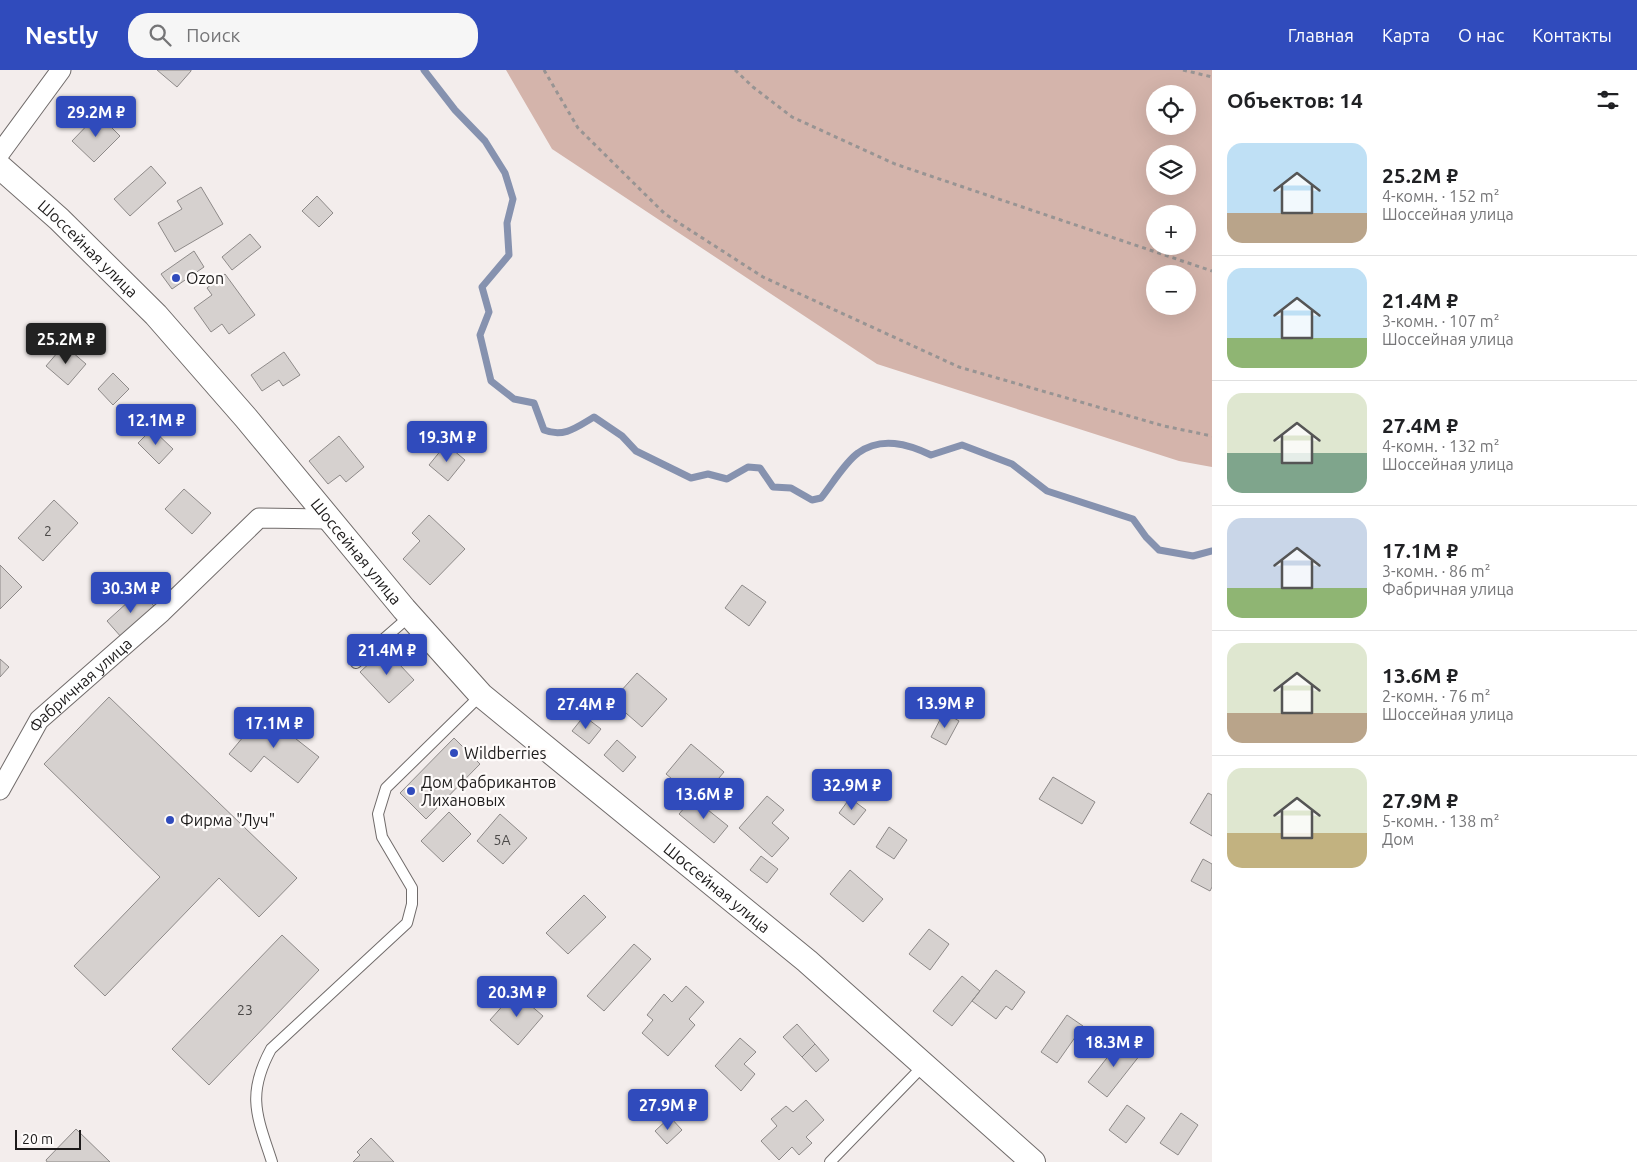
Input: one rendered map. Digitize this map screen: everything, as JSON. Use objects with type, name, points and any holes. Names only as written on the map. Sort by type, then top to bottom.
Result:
[{"type":"street","points":[[0,153],[61,70]]},
{"type":"street","name":"Шоссейная улица","points":[[0,167],[59,219],[156,315],[246,418],[327,519],[481,695],[807,961],[1034,1162]]},
{"type":"street","name":"Фабричная улица","points":[[0,790],[39,720],[162,612],[259,518],[327,519]]},
{"type":"lane","points":[[356,663],[410,616]]},
{"type":"lane","points":[[272,1162],[258,1117],[256,1087],[259,1072],[271,1050],[407,923],[412,904],[412,888],[382,837],[378,814],[386,788],[481,695]]},
{"type":"lane","points":[[830,1162],[924,1064]]},
{"type":"path","points":[[544,70],[578,128],[665,214],[763,276],[959,367],[1164,426],[1212,436]]},
{"type":"path","points":[[735,70],[752,87],[792,117],[894,164],[1212,271]]},
{"type":"path","points":[[1183,70],[1212,77]]},
{"type":"shaded area","points":[[506,70],[1212,70],[1212,467],[1179,461],[877,364],[552,149]]},
{"type":"building","points":[[157,70],[191,70],[191,71],[177,87]]},
{"type":"building","points":[[98,114],[120,136],[94,162],[72,141]]},
{"type":"building","points":[[151,166],[166,183],[130,216],[114,199]]},
{"type":"building","points":[[201,187],[223,224],[175,252],[158,223],[182,209],[177,201]]},
{"type":"building","points":[[317,196],[333,213],[319,227],[302,211]]},
{"type":"building","points":[[250,234],[261,247],[232,270],[222,257]]},
{"type":"building","points":[[194,251],[204,267],[172,289],[161,274]]},
{"type":"building","points":[[225,274],[255,315],[229,334],[222,324],[211,332],[194,308],[212,295],[207,288]]},
{"type":"building","points":[[64,345],[86,364],[68,385],[46,366]]},
{"type":"building","points":[[284,352],[300,375],[283,386],[279,380],[262,391],[251,375]]},
{"type":"building","points":[[113,373],[129,389],[113,405],[98,389]]},
{"type":"building","points":[[152,429],[173,449],[159,464],[138,443]]},
{"type":"building","points":[[339,436],[364,467],[346,482],[340,475],[328,484],[309,461]]},
{"type":"building","points":[[446,444],[465,460],[448,481],[429,465]]},
{"type":"building","points":[[184,489],[211,513],[192,534],[165,509]]},
{"type":"building","points":[[54,500],[78,523],[43,561],[18,538]]},
{"type":"building","points":[[429,515],[465,549],[430,585],[403,559],[420,541],[412,533]]},
{"type":"building","points":[[0,565],[22,587],[0,609]]},
{"type":"building","points":[[742,585],[766,602],[749,626],[725,608]]},
{"type":"building","points":[[140,591],[155,607],[122,638],[107,621]]},
{"type":"building","points":[[385,649],[414,680],[389,703],[360,672]]},
{"type":"building","points":[[0,659],[9,667],[0,677]]},
{"type":"building","points":[[637,673],[667,699],[642,727],[612,701]]},
{"type":"building","name":"Фирма \"Луч\"","points":[[109,697],[297,878],[259,917],[219,878],[105,996],[74,966],[160,877],[44,764]]},
{"type":"building","points":[[944,712],[959,721],[946,745],[931,737]]},
{"type":"building","points":[[263,713],[319,757],[298,783],[264,756],[251,772],[229,754]]},
{"type":"building","points":[[584,716],[601,729],[589,744],[572,731]]},
{"type":"building","points":[[454,738],[480,764],[426,819],[400,793]]},
{"type":"building","points":[[617,740],[636,757],[623,772],[604,755]]},
{"type":"building","points":[[691,744],[724,772],[708,791],[697,782],[688,792],[666,774]]},
{"type":"building","points":[[1053,777],[1095,802],[1082,824],[1039,799]]},
{"type":"building","points":[[1208,793],[1212,795],[1212,836],[1190,823]]},
{"type":"building","points":[[767,796],[784,810],[772,823],[789,838],[772,857],[739,828]]},
{"type":"building","points":[[693,798],[728,826],[714,843],[679,814]]},
{"type":"building","points":[[850,798],[866,810],[854,825],[839,813]]},
{"type":"building","points":[[449,812],[471,834],[443,862],[421,841]]},
{"type":"building","points":[[500,814],[527,838],[503,864],[477,841]]},
{"type":"building","points":[[889,827],[907,840],[894,859],[876,847]]},
{"type":"building","points":[[761,856],[778,869],[767,883],[750,870]]},
{"type":"building","points":[[1203,859],[1212,864],[1212,887],[1210,891],[1191,881]]},
{"type":"building","points":[[850,870],[883,899],[863,922],[830,894]]},
{"type":"building","points":[[584,895],[606,917],[568,954],[546,933]]},
{"type":"building","points":[[929,929],[949,944],[930,970],[909,954]]},
{"type":"building","points":[[282,935],[319,970],[209,1085],[172,1049]]},
{"type":"building","points":[[634,944],[651,959],[604,1011],[587,996]]},
{"type":"building","points":[[996,970],[1025,992],[1012,1010],[1006,1006],[996,1019],[972,1001]]},
{"type":"building","points":[[962,976],[980,991],[952,1026],[933,1011]]},
{"type":"building","points":[[686,986],[704,1002],[689,1019],[695,1025],[668,1056],[642,1033],[653,1020],[647,1015],[664,994],[672,1002]]},
{"type":"building","points":[[515,992],[543,1016],[518,1045],[490,1020]]},
{"type":"building","points":[[1067,1015],[1083,1026],[1057,1063],[1041,1052]]},
{"type":"building","points":[[797,1024],[815,1044],[802,1057],[783,1037]]},
{"type":"building","points":[[740,1038],[756,1052],[744,1064],[755,1074],[741,1091],[715,1066]]},
{"type":"building","points":[[1121,1040],[1140,1055],[1107,1097],[1088,1082]]},
{"type":"building","points":[[815,1044],[829,1060],[816,1072],[802,1057]]},
{"type":"building","points":[[806,1100],[824,1120],[806,1137],[812,1143],[799,1155],[792,1147],[779,1160],[761,1141],[777,1126],[771,1119],[786,1106],[793,1112]]},
{"type":"building","points":[[1127,1105],[1145,1118],[1126,1143],[1109,1130]]},
{"type":"building","points":[[1181,1113],[1198,1125],[1178,1155],[1160,1143]]},
{"type":"building","points":[[670,1117],[682,1130],[667,1144],[655,1131]]},
{"type":"building","points":[[76,1129],[110,1162],[47,1162],[46,1160]]},
{"type":"building","points":[[371,1138],[394,1162],[353,1162],[360,1155],[357,1152]]},
{"type":"waterway","points":[[424,70],[455,110],[485,141],[505,173],[513,199],[507,223],[509,255],[482,287],[489,312],[480,335],[491,381],[514,399],[534,403],[544,430],[558,433],[564,432],[576,428],[594,417],[622,436],[636,451],[691,478],[708,474],[727,479],[748,467],[760,468],[773,487],[791,488],[812,500],[821,498],[848,462],[867,448],[885,443],[904,445],[931,455],[962,445],[1012,464],[1047,491],[1133,519],[1146,537],[1159,550],[1193,556],[1212,551]]},
{"type":"place","name":"Ozon","points":[[176,278]]},
{"type":"place","name":"Wildberries","points":[[454,753]]},
{"type":"place","name":"Дом фабрикантов Лихановых","points":[[411,791]]},
{"type":"place","name":"Фирма \"Луч\"","points":[[170,820]]}]
